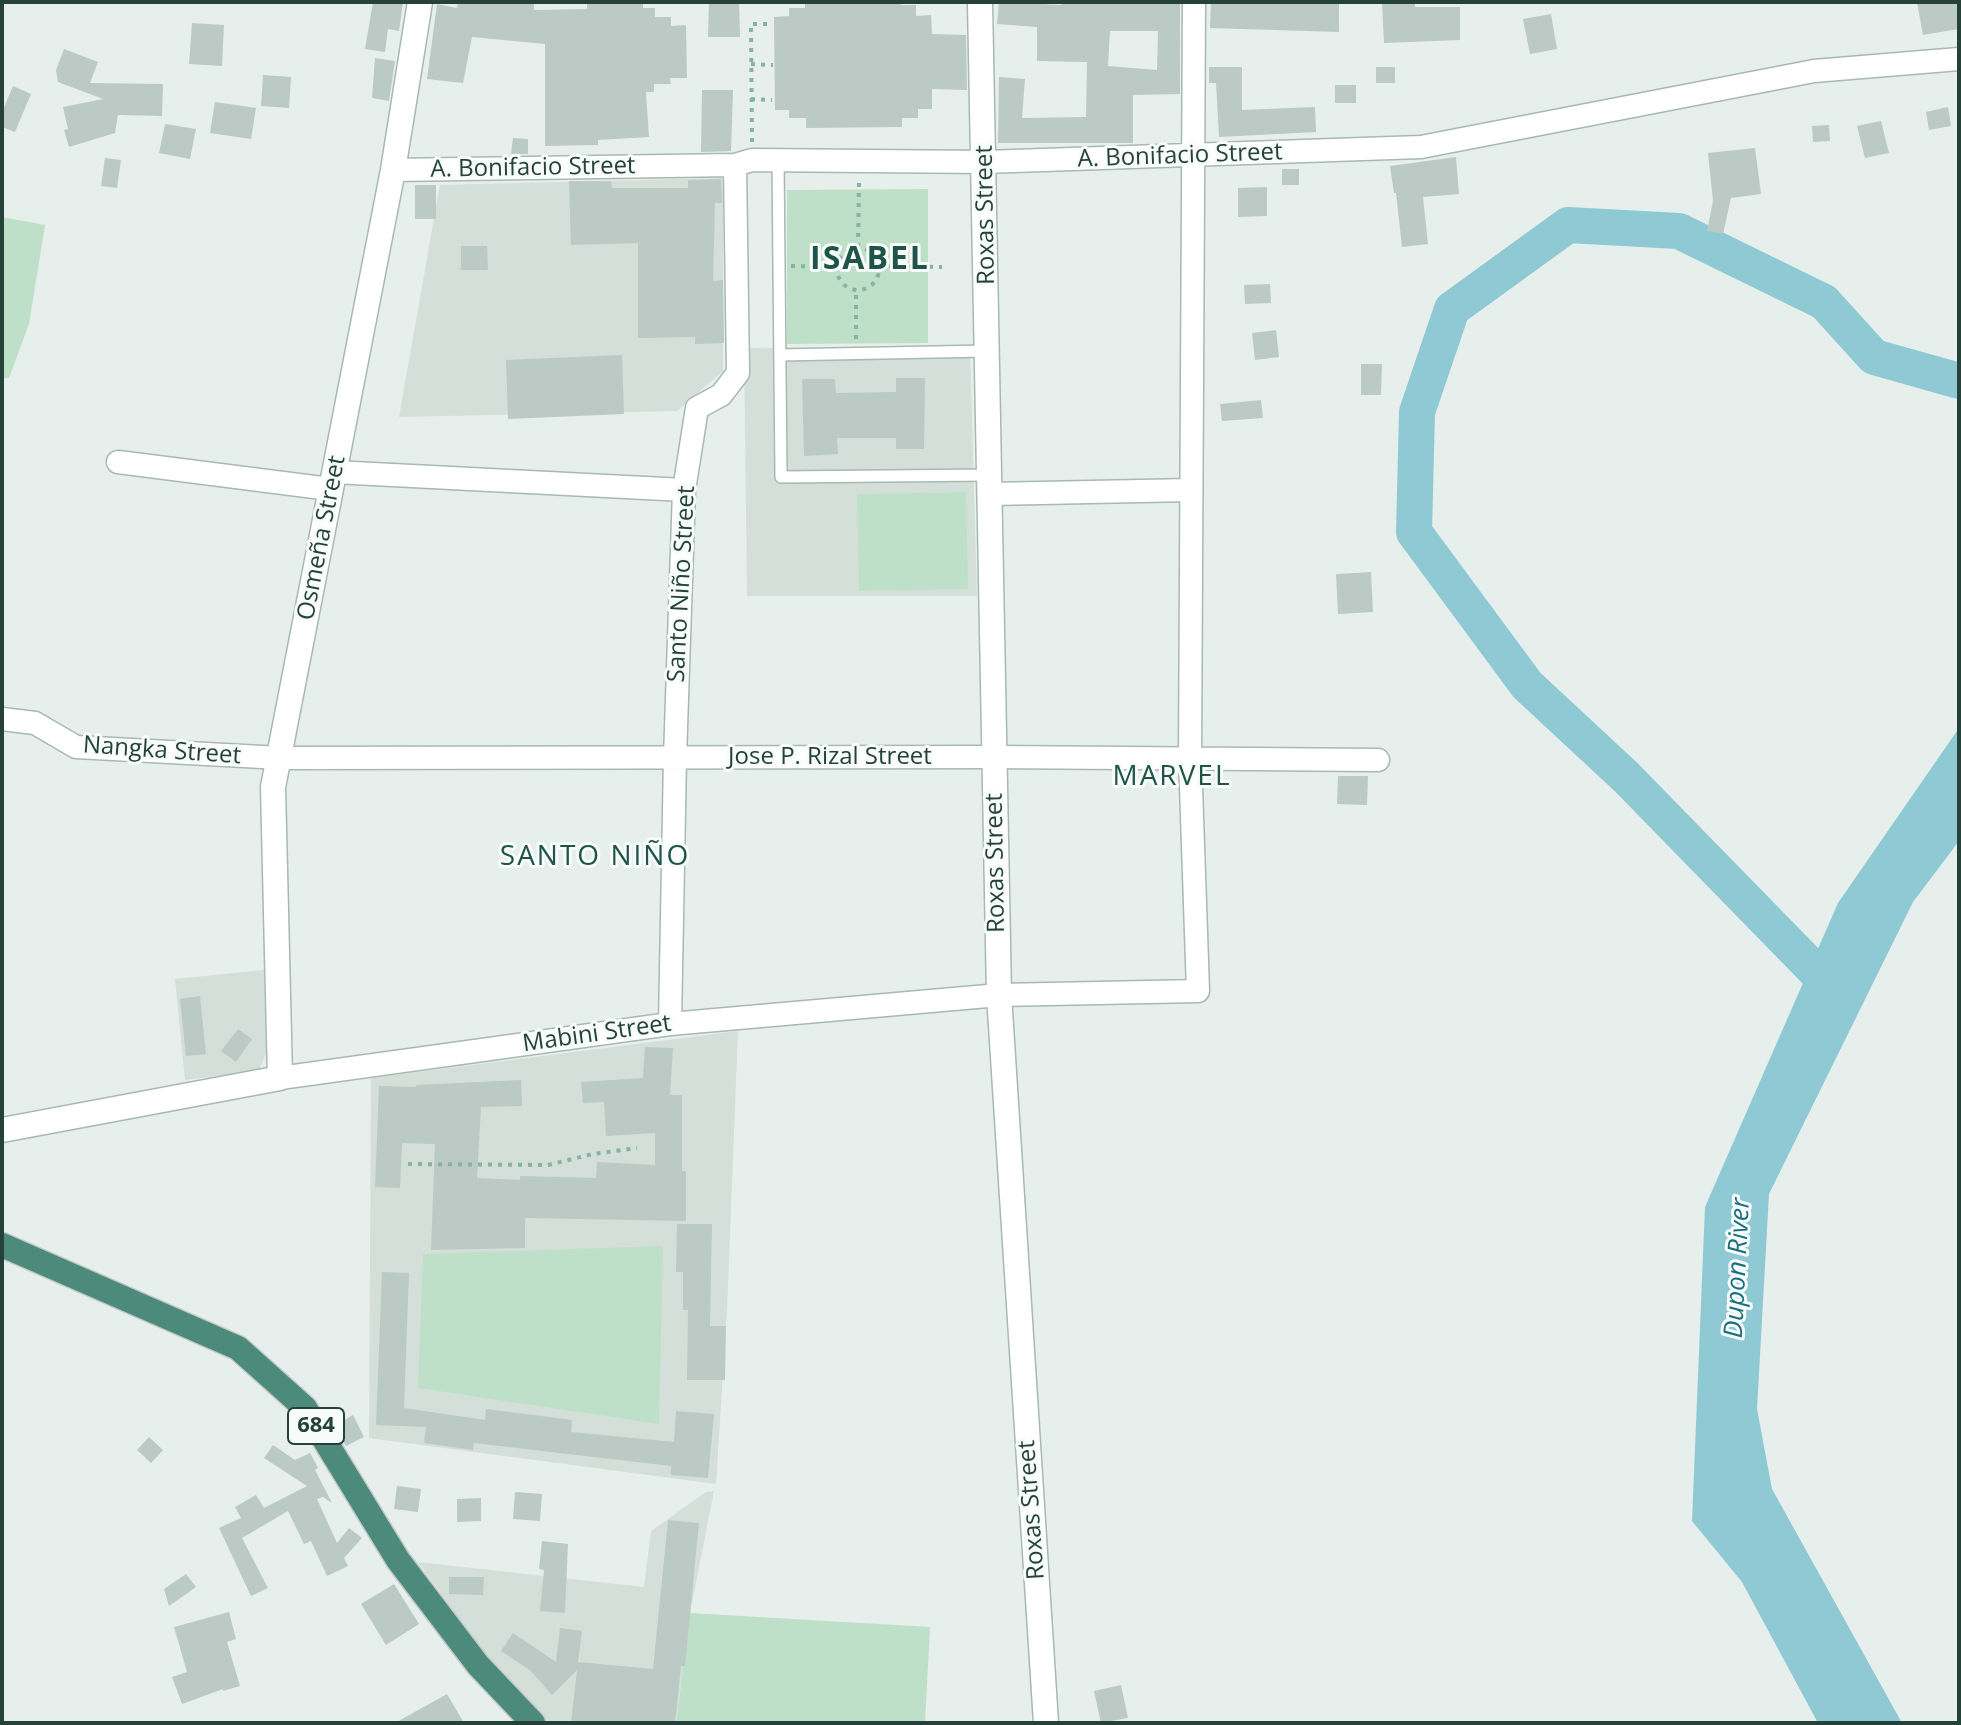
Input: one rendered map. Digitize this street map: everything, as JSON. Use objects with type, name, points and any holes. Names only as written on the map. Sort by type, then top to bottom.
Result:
[{"type":"highway","name":"684","points":[[2,1245],[238,1348],[305,1408],[398,1560],[478,1665],[533,1723]]},
{"type":"street","name":"Osmeña Street","points":[[280,1078],[273,787],[393,170],[420,2]]},
{"type":"street","name":"Roxas Street","points":[[980,2],[999,995],[1046,1723]]},
{"type":"street","points":[[1190,758],[1194,2]]},
{"type":"street","name":"A. Bonifacio Street","points":[[393,170],[778,161],[985,162],[1421,147],[1814,71],[1959,59]]},
{"type":"street","name":"Santo Niño Street","points":[[670,1024],[684,490],[697,408],[721,395],[738,373],[743,162]]},
{"type":"street","points":[[118,462],[332,481],[684,490]]},
{"type":"street","points":[[990,485],[1191,490]]},
{"type":"street","name":"Nangka Street","points":[[2,719],[35,723],[76,747],[281,758]]},
{"type":"street","name":"Jose P. Rizal Street","points":[[281,758],[1378,760]]},
{"type":"street","name":"Mabini Street","points":[[2,1130],[280,1078],[670,1024],[999,995],[1198,991],[1190,758]]},
{"type":"lane","points":[[778,161],[781,477],[990,485]]},
{"type":"lane","points":[[780,355],[988,351]]},
{"type":"path","points":[[743,162],[751,99],[751,24],[771,24]]},
{"type":"path","points":[[751,64],[773,65]]},
{"type":"path","points":[[751,99],[772,100]]},
{"type":"path","points":[[858,247],[859,162]]},
{"type":"path","points":[[858,247],[872,252],[879,266],[876,281],[856,290],[843,284],[837,267],[845,252],[858,247]]},
{"type":"path","points":[[778,266],[837,267]]},
{"type":"path","points":[[879,266],[942,267]]},
{"type":"path","points":[[856,290],[856,354]]},
{"type":"path","points":[[408,1164],[548,1165],[637,1148]]},
{"type":"shaded area","points":[[723,178],[723,371],[677,411],[399,417],[440,185]]},
{"type":"shaded area","points":[[970,347],[977,596],[747,596],[744,348]]},
{"type":"shaded area","points":[[264,970],[266,1053],[259,1071],[185,1080],[175,979]]},
{"type":"shaded area","points":[[738,1031],[727,1310],[716,1484],[369,1438],[371,1078]]},
{"type":"shaded area","points":[[714,1491],[690,1613],[676,1723],[550,1723],[489,1659],[418,1562],[644,1587],[651,1531],[706,1492]]},
{"type":"green space","points":[[928,189],[928,343],[787,344],[787,190]]},
{"type":"green space","points":[[2,217],[45,225],[29,324],[9,378],[2,379]]},
{"type":"green space","points":[[966,492],[968,589],[859,591],[857,494]]},
{"type":"green space","points":[[663,1246],[659,1424],[418,1388],[423,1254]]},
{"type":"green space","points":[[690,1613],[930,1627],[925,1723],[676,1723]]},
{"type":"water","name":"Dupon River","points":[[1959,728],[1959,841],[1913,902],[1769,1194],[1757,1409],[1772,1489],[1902,1723],[1818,1723],[1742,1582],[1692,1521],[1705,1207],[1838,903]]},
{"type":"building","points":[[373,2],[403,2],[399,31],[388,29],[385,52],[365,49]]},
{"type":"building","points":[[458,2],[534,2],[534,10],[587,9],[587,2],[643,2],[643,8],[655,8],[655,17],[671,17],[671,26],[686,25],[687,78],[670,78],[671,84],[654,84],[654,92],[646,92],[649,137],[598,140],[598,145],[545,146],[545,44],[472,37],[463,83],[427,79],[437,4],[457,8]]},
{"type":"building","points":[[709,2],[739,2],[740,37],[708,37]]},
{"type":"building","points":[[805,2],[901,2],[901,5],[916,5],[916,16],[931,15],[932,34],[966,35],[967,90],[932,89],[932,109],[918,109],[918,118],[902,118],[902,127],[806,128],[806,118],[789,118],[789,110],[775,110],[774,17],[789,16],[789,8],[805,8]]},
{"type":"building","points":[[999,2],[1061,5],[1061,2],[1180,2],[1180,94],[1133,95],[1133,143],[998,143],[999,77],[1025,79],[1022,118],[1086,117],[1087,62],[1037,61],[1037,27],[997,24]],"holes":[[[1110,31],[1158,31],[1157,70],[1108,66]]]},
{"type":"building","points":[[1211,2],[1339,2],[1339,32],[1210,28]]},
{"type":"building","points":[[1382,2],[1415,2],[1415,7],[1460,7],[1460,40],[1384,43]]},
{"type":"building","points":[[1917,2],[1959,2],[1959,29],[1923,35]]},
{"type":"building","points":[[1551,14],[1557,49],[1530,54],[1523,19]]},
{"type":"building","points":[[192,23],[224,25],[222,66],[189,64]]},
{"type":"building","points":[[64,49],[98,62],[90,83],[163,84],[162,116],[118,115],[115,133],[69,147],[64,130],[68,129],[63,107],[103,99],[58,82],[56,70]]},
{"type":"building","points":[[375,58],[395,61],[389,101],[372,98]]},
{"type":"building","points":[[1209,67],[1242,67],[1242,110],[1315,107],[1316,132],[1219,137],[1216,83],[1209,83]]},
{"type":"building","points":[[1376,67],[1395,67],[1395,83],[1376,83]]},
{"type":"building","points":[[263,75],[291,77],[289,108],[261,106]]},
{"type":"building","points":[[1335,85],[1356,85],[1356,103],[1335,103]]},
{"type":"building","points":[[13,86],[31,94],[15,132],[2,127],[2,112]]},
{"type":"building","points":[[702,90],[733,90],[731,151],[701,152]]},
{"type":"building","points":[[215,102],[256,108],[251,139],[210,133]]},
{"type":"building","points":[[1948,107],[1951,126],[1929,130],[1926,112]]},
{"type":"building","points":[[1881,121],[1889,153],[1865,158],[1857,126]]},
{"type":"building","points":[[165,124],[196,129],[190,159],[159,153]]},
{"type":"building","points":[[1829,125],[1830,141],[1813,142],[1812,126]]},
{"type":"building","points":[[513,138],[528,139],[528,154],[511,154]]},
{"type":"building","points":[[1755,148],[1761,194],[1731,198],[1723,234],[1707,231],[1713,201],[1708,153]]},
{"type":"building","points":[[1456,157],[1459,194],[1423,197],[1428,244],[1402,247],[1390,166]]},
{"type":"building","points":[[105,158],[121,160],[117,188],[101,186]]},
{"type":"building","points":[[1282,169],[1299,169],[1299,185],[1282,185]]},
{"type":"building","points":[[721,179],[722,203],[715,203],[713,281],[723,280],[724,343],[695,344],[695,337],[638,338],[638,243],[571,245],[569,181],[611,181],[612,188],[688,188],[688,180]]},
{"type":"building","points":[[415,185],[436,185],[436,219],[415,219]]},
{"type":"building","points":[[1267,187],[1267,216],[1238,217],[1238,188]]},
{"type":"building","points":[[461,246],[487,246],[488,270],[461,270]]},
{"type":"building","points":[[1270,284],[1271,303],[1245,304],[1244,285]]},
{"type":"building","points":[[1276,330],[1279,357],[1255,360],[1252,333]]},
{"type":"building","points":[[622,355],[624,414],[508,419],[506,360]]},
{"type":"building","points":[[1361,364],[1382,364],[1381,395],[1361,395]]},
{"type":"building","points":[[896,378],[925,378],[924,449],[896,449],[896,438],[837,438],[838,454],[804,456],[802,379],[835,379],[836,393],[896,392]]},
{"type":"building","points":[[1261,400],[1263,418],[1222,421],[1220,404]]},
{"type":"building","points":[[1371,572],[1373,612],[1338,614],[1336,574]]},
{"type":"building","points":[[1338,776],[1368,776],[1367,805],[1337,804]]},
{"type":"building","points":[[200,996],[206,1054],[186,1056],[180,999]]},
{"type":"building","points":[[238,1029],[252,1039],[236,1062],[221,1051]]},
{"type":"building","points":[[645,1047],[673,1048],[670,1095],[682,1095],[682,1171],[686,1171],[686,1221],[525,1218],[525,1248],[431,1250],[435,1144],[402,1143],[400,1188],[375,1187],[379,1086],[416,1087],[521,1080],[522,1106],[481,1107],[477,1178],[596,1178],[597,1162],[655,1165],[655,1133],[606,1136],[604,1102],[583,1103],[581,1082],[643,1078]]},
{"type":"building","points":[[677,1224],[712,1224],[710,1326],[726,1326],[725,1380],[687,1380],[688,1310],[683,1310],[683,1272],[676,1272]]},
{"type":"building","points":[[382,1272],[409,1273],[404,1408],[485,1420],[486,1409],[572,1420],[571,1432],[674,1442],[676,1411],[714,1414],[708,1478],[671,1475],[671,1466],[474,1443],[473,1450],[424,1443],[426,1427],[376,1425]]},
{"type":"building","points":[[353,1415],[364,1437],[346,1446],[334,1426]]},
{"type":"building","points":[[149,1437],[163,1450],[151,1463],[137,1450]]},
{"type":"building","points":[[273,1445],[295,1460],[310,1453],[332,1503],[323,1497],[317,1499],[337,1543],[349,1528],[362,1538],[344,1558],[348,1566],[327,1576],[311,1541],[304,1544],[288,1511],[242,1538],[268,1588],[251,1596],[219,1528],[241,1518],[235,1507],[256,1495],[264,1508],[307,1486],[264,1458]]},
{"type":"building","points":[[397,1486],[421,1489],[418,1512],[394,1509]]},
{"type":"building","points":[[515,1492],[542,1494],[540,1521],[513,1519]]},
{"type":"building","points":[[481,1498],[481,1521],[457,1522],[457,1499]]},
{"type":"building","points":[[668,1520],[699,1523],[685,1666],[681,1666],[675,1723],[571,1723],[578,1662],[653,1669]]},
{"type":"building","points":[[542,1541],[568,1544],[565,1613],[540,1611],[544,1570],[539,1569]]},
{"type":"building","points":[[186,1574],[196,1587],[169,1606],[164,1589]]},
{"type":"building","points":[[449,1577],[484,1577],[483,1595],[449,1594]]},
{"type":"building","points":[[394,1584],[419,1624],[386,1645],[361,1604]]},
{"type":"building","points":[[229,1612],[236,1639],[227,1642],[240,1686],[182,1704],[172,1677],[187,1672],[174,1627]]},
{"type":"building","points":[[560,1628],[582,1631],[577,1670],[552,1695],[531,1671],[501,1651],[513,1633],[556,1662]]},
{"type":"building","points":[[1121,1685],[1128,1718],[1101,1723],[1094,1691]]},
{"type":"building","points":[[447,1694],[464,1723],[395,1723]]},
{"type":"waterway","points":[[1835,991],[1626,777],[1527,685],[1414,532],[1417,412],[1452,309],[1568,225],[1679,231],[1824,302],[1874,357],[1959,381]]},
{"type":"district","name":"ISABEL","points":[[870,260]]},
{"type":"district","name":"MARVEL","points":[[1172,777]]},
{"type":"district","name":"SANTO NIÑO","points":[[595,857]]}]
